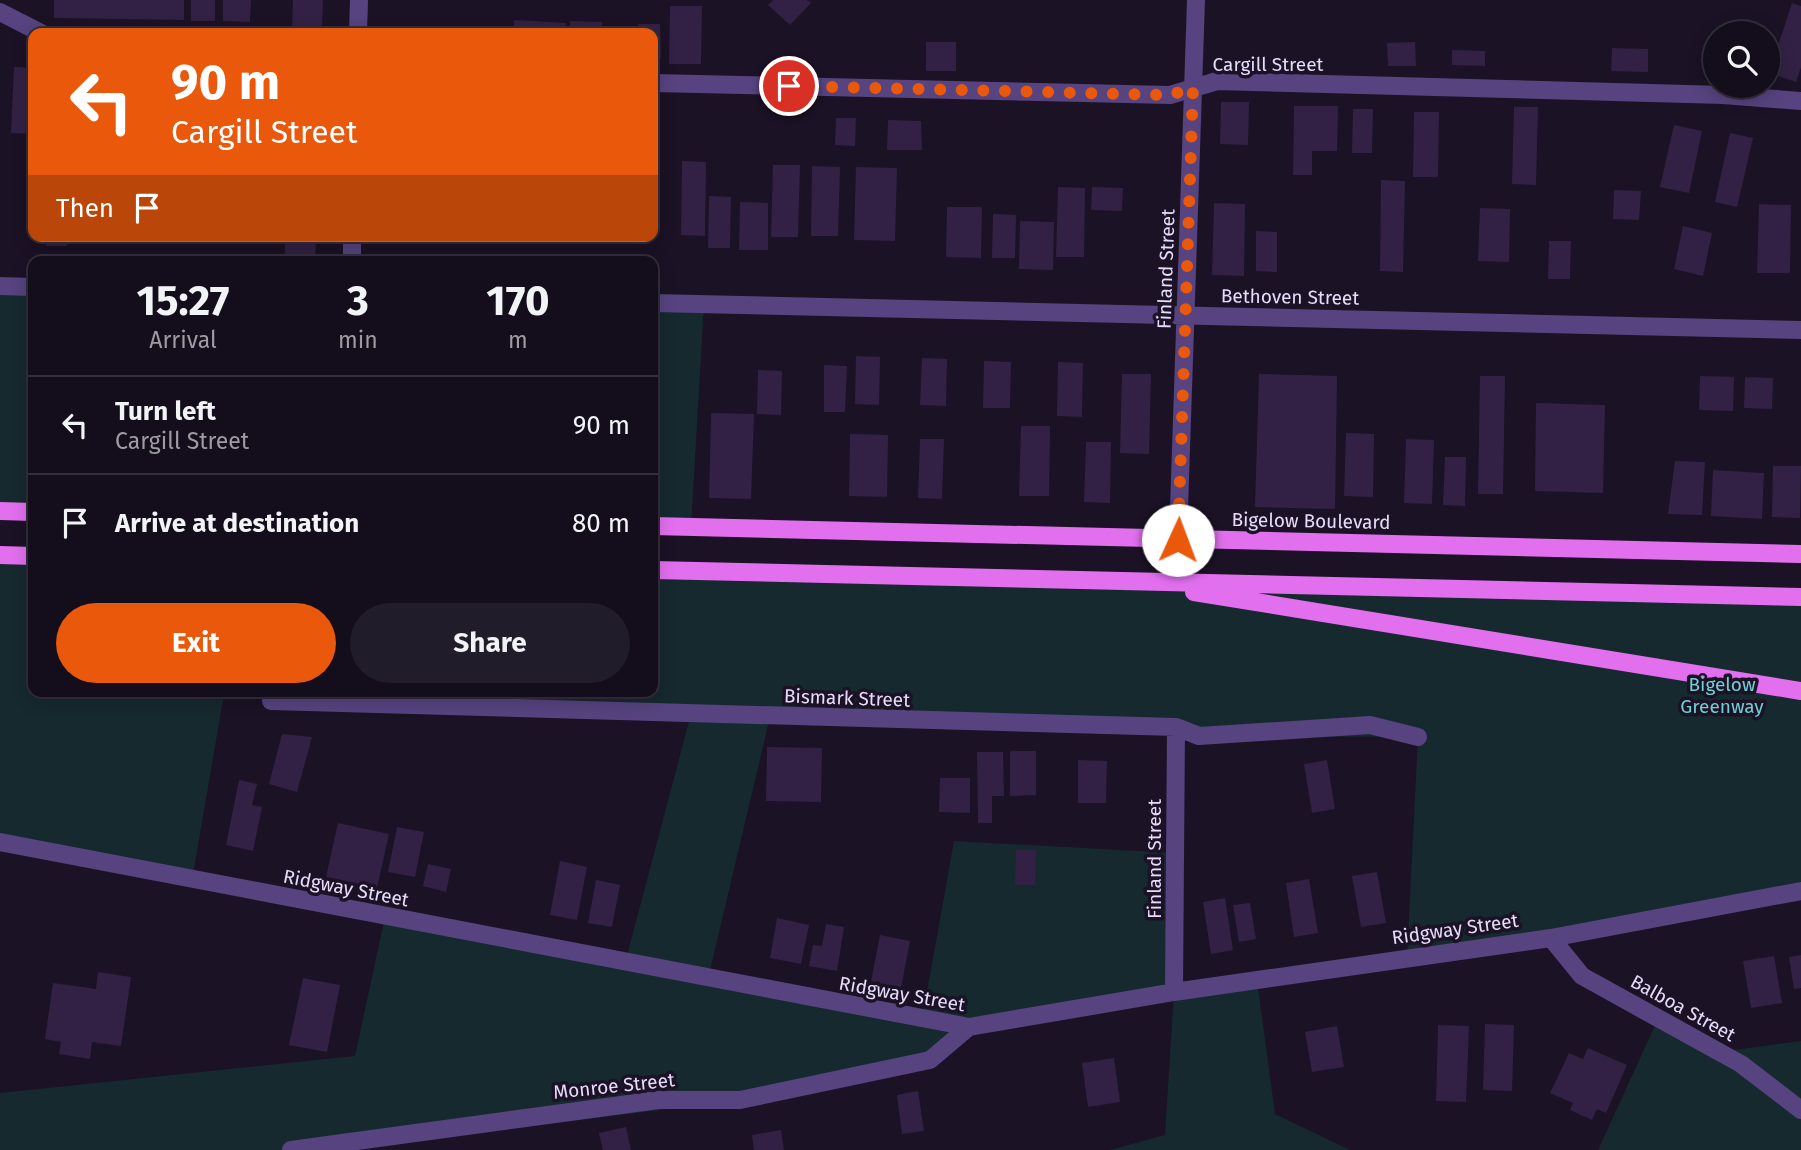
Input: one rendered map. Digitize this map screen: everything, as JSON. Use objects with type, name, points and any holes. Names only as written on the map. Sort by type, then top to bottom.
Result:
[{"type":"main road","points":[[0,511],[28,512]]},
{"type":"main road","name":"Bigelow Boulevard","points":[[658,526],[1801,554]]},
{"type":"main road","points":[[0,555],[28,556]]},
{"type":"main road","points":[[658,570],[1801,597]]},
{"type":"main road","points":[[1128,581],[1801,691]]},
{"type":"street","points":[[358,28],[359,0]]},
{"type":"street","name":"Finland Street","points":[[1178,540],[1196,0]]},
{"type":"street","points":[[0,12],[31,28]]},
{"type":"street","name":"Cargill Street","points":[[658,83],[1170,95],[1217,81],[1723,95],[1801,101]]},
{"type":"street","points":[[0,286],[28,287]]},
{"type":"street","name":"Bethoven Street","points":[[658,303],[1801,330]]},
{"type":"street","name":"Bismark Street","points":[[271,701],[1176,727],[1199,736],[1370,725],[1418,737]]},
{"type":"street","name":"Finland Street","points":[[1174,992],[1176,727]]},
{"type":"street","name":"Ridgway Street","points":[[0,842],[969,1027],[1174,992],[1551,938],[1801,891]]},
{"type":"street","name":"Balboa Street","points":[[1551,938],[1582,976],[1741,1064],[1801,1110]]},
{"type":"street","name":"Monroe Street","points":[[291,1150],[658,1100],[740,1100],[930,1060],[969,1027]]},
{"type":"green space","points":[[0,286],[28,287],[28,512],[0,511]]},
{"type":"green space","points":[[658,303],[704,304],[691,527],[658,526]]},
{"type":"green space","points":[[0,555],[28,556],[28,697],[223,697],[192,880],[0,842]]},
{"type":"green space","name":"Bigelow Greenway","points":[[658,570],[1801,597],[1801,891],[1407,957],[1418,737],[1199,736],[770,717],[708,979],[922,1020],[954,841],[1175,853],[1174,991],[1257,980],[1275,1114],[1350,1150],[1110,1150],[1165,1135],[1174,992],[969,1027],[930,1060],[740,1100],[339,1150],[0,1150],[0,1093],[355,1056],[385,917],[625,963],[691,714],[271,701],[244,697],[658,697]]},
{"type":"green space","points":[[1658,1019],[1719,1052],[1801,1041],[1801,1150],[1598,1150]]},
{"type":"building","points":[[54,0],[184,0],[184,20],[54,18]]},
{"type":"building","points":[[191,0],[215,0],[215,21],[191,21]]},
{"type":"building","points":[[223,0],[251,0],[250,22],[223,21]]},
{"type":"building","points":[[293,0],[323,0],[322,28],[292,28]]},
{"type":"building","points":[[773,0],[807,0],[811,3],[790,25],[768,5]]},
{"type":"building","points":[[1792,3],[1801,6],[1801,67],[1796,82],[1780,77],[1780,40]]},
{"type":"building","points":[[670,6],[702,6],[701,64],[669,64]]},
{"type":"building","points":[[514,20],[566,23],[566,28],[514,28]]},
{"type":"building","points":[[570,21],[602,22],[602,28],[570,28]]},
{"type":"building","points":[[638,24],[660,24],[661,58],[658,58],[658,28],[638,28]]},
{"type":"building","points":[[926,42],[956,42],[956,71],[926,71]]},
{"type":"building","points":[[1415,42],[1416,66],[1388,66],[1387,43]]},
{"type":"building","points":[[1612,48],[1648,49],[1648,72],[1611,71]]},
{"type":"building","points":[[1452,50],[1485,51],[1485,66],[1452,65]]},
{"type":"building","points":[[14,67],[28,68],[28,134],[11,133]]},
{"type":"building","points":[[1221,102],[1249,102],[1248,145],[1220,144]]},
{"type":"building","points":[[1294,106],[1338,106],[1337,151],[1312,151],[1312,175],[1293,175]]},
{"type":"building","points":[[1514,107],[1538,107],[1536,185],[1512,184]]},
{"type":"building","points":[[1353,109],[1373,109],[1372,153],[1352,153]]},
{"type":"building","points":[[1414,112],[1439,112],[1438,177],[1413,177]]},
{"type":"building","points":[[836,118],[856,118],[855,146],[835,145]]},
{"type":"building","points":[[888,120],[921,121],[922,150],[887,150]]},
{"type":"building","points":[[1674,125],[1702,131],[1689,193],[1660,187]]},
{"type":"building","points":[[1730,133],[1753,138],[1737,207],[1715,202]]},
{"type":"building","points":[[682,161],[706,162],[705,236],[681,235]]},
{"type":"building","points":[[773,165],[800,165],[798,237],[771,237]]},
{"type":"building","points":[[812,166],[840,167],[838,236],[811,236]]},
{"type":"building","points":[[856,167],[897,168],[895,241],[854,240]]},
{"type":"building","points":[[1381,180],[1405,181],[1403,272],[1380,271]]},
{"type":"building","points":[[1058,187],[1085,188],[1084,257],[1056,257]]},
{"type":"building","points":[[1092,187],[1123,188],[1122,211],[1091,210]]},
{"type":"building","points":[[1614,190],[1641,191],[1639,220],[1613,219]]},
{"type":"building","points":[[709,196],[731,197],[730,248],[708,248]]},
{"type":"building","points":[[740,202],[768,203],[768,250],[739,250]]},
{"type":"building","points":[[1214,203],[1245,204],[1244,276],[1212,275]]},
{"type":"building","points":[[1759,204],[1791,205],[1790,273],[1757,273]]},
{"type":"building","points":[[947,207],[982,207],[981,258],[946,257]]},
{"type":"building","points":[[1480,208],[1510,209],[1509,262],[1478,261]]},
{"type":"building","points":[[993,214],[1016,215],[1015,258],[992,258]]},
{"type":"building","points":[[1020,221],[1054,222],[1053,270],[1019,269]]},
{"type":"building","points":[[1683,226],[1712,233],[1703,276],[1674,269]]},
{"type":"building","points":[[1256,231],[1277,232],[1277,272],[1256,271]]},
{"type":"building","points":[[1549,241],[1571,241],[1570,279],[1548,279]]},
{"type":"building","points":[[46,242],[67,242],[67,246],[46,246]]},
{"type":"building","points":[[285,242],[316,242],[315,256],[285,256]]},
{"type":"building","points":[[856,356],[880,357],[879,405],[855,404]]},
{"type":"building","points":[[922,358],[947,359],[946,406],[920,405]]},
{"type":"building","points":[[984,361],[1011,362],[1010,408],[983,408]]},
{"type":"building","points":[[1058,362],[1083,363],[1082,417],[1057,416]]},
{"type":"building","points":[[824,365],[847,366],[845,412],[824,412]]},
{"type":"building","points":[[758,370],[782,371],[781,415],[757,414]]},
{"type":"building","points":[[1122,374],[1151,374],[1149,454],[1120,453]]},
{"type":"building","points":[[1259,374],[1337,376],[1335,509],[1255,507]]},
{"type":"building","points":[[1480,376],[1505,376],[1503,494],[1478,494]]},
{"type":"building","points":[[1700,376],[1734,377],[1733,411],[1699,410]]},
{"type":"building","points":[[1745,377],[1773,378],[1772,409],[1744,408]]},
{"type":"building","points":[[1536,403],[1605,405],[1603,493],[1535,491]]},
{"type":"building","points":[[711,413],[754,414],[751,499],[709,498]]},
{"type":"building","points":[[1021,426],[1050,426],[1049,496],[1019,496]]},
{"type":"building","points":[[1346,433],[1374,434],[1373,497],[1344,496]]},
{"type":"building","points":[[850,434],[888,435],[887,497],[849,496]]},
{"type":"building","points":[[920,439],[944,439],[942,499],[918,498]]},
{"type":"building","points":[[1406,439],[1434,440],[1432,504],[1404,503]]},
{"type":"building","points":[[1086,442],[1111,442],[1110,503],[1084,502]]},
{"type":"building","points":[[1445,457],[1466,457],[1465,506],[1443,505]]},
{"type":"building","points":[[1675,461],[1705,462],[1702,515],[1668,514]]},
{"type":"building","points":[[1773,466],[1801,466],[1800,518],[1772,517]]},
{"type":"building","points":[[1713,470],[1764,473],[1762,519],[1711,516]]},
{"type":"building","points":[[282,734],[312,737],[297,792],[269,784]]},
{"type":"building","points":[[767,747],[822,748],[821,802],[766,801]]},
{"type":"building","points":[[1010,751],[1036,751],[1036,795],[1010,796]]},
{"type":"building","points":[[977,752],[1003,752],[1004,796],[992,796],[992,823],[978,823]]},
{"type":"building","points":[[1078,760],[1107,761],[1106,803],[1078,803]]},
{"type":"building","points":[[1327,760],[1335,809],[1312,813],[1304,764]]},
{"type":"building","points":[[940,778],[970,778],[970,813],[939,812]]},
{"type":"building","points":[[239,780],[257,784],[252,805],[262,807],[253,851],[226,845]]},
{"type":"building","points":[[338,823],[389,834],[377,888],[326,877]]},
{"type":"building","points":[[397,827],[424,832],[415,877],[388,872]]},
{"type":"building","points":[[1016,850],[1036,850],[1035,885],[1015,885]]},
{"type":"building","points":[[560,861],[587,867],[577,920],[550,915]]},
{"type":"building","points":[[428,864],[451,869],[446,892],[423,886]]},
{"type":"building","points":[[1377,872],[1386,923],[1361,927],[1352,876]]},
{"type":"building","points":[[1309,879],[1318,933],[1294,937],[1286,883]]},
{"type":"building","points":[[596,880],[620,885],[612,927],[588,923]]},
{"type":"building","points":[[1225,898],[1233,950],[1211,954],[1203,902]]},
{"type":"building","points":[[1250,903],[1256,939],[1239,942],[1233,905]]},
{"type":"building","points":[[777,918],[809,925],[801,964],[770,958]]},
{"type":"building","points":[[826,924],[844,927],[837,971],[809,966],[813,945],[822,946]]},
{"type":"building","points":[[880,935],[910,941],[901,988],[871,982]]},
{"type":"building","points":[[1801,955],[1801,988],[1794,989],[1789,957]]},
{"type":"building","points":[[1774,956],[1782,1003],[1751,1008],[1743,961]]},
{"type":"building","points":[[98,972],[131,977],[121,1046],[92,1042],[90,1059],[59,1054],[61,1042],[45,1039],[53,983],[96,989]]},
{"type":"building","points":[[303,978],[340,985],[327,1052],[289,1045]]},
{"type":"building","points":[[1485,1024],[1514,1025],[1512,1091],[1483,1090]]},
{"type":"building","points":[[1438,1025],[1469,1026],[1466,1102],[1436,1101]]},
{"type":"building","points":[[1337,1026],[1344,1067],[1312,1072],[1305,1032]]},
{"type":"building","points":[[1588,1048],[1627,1065],[1606,1113],[1597,1109],[1592,1120],[1570,1110],[1573,1103],[1550,1093],[1569,1053],[1583,1059]]},
{"type":"building","points":[[1114,1058],[1120,1102],[1088,1107],[1082,1063]]},
{"type":"building","points":[[918,1091],[924,1131],[902,1134],[897,1095]]},
{"type":"building","points":[[626,1127],[631,1150],[603,1150],[599,1133]]},
{"type":"building","points":[[781,1130],[784,1150],[754,1150],[752,1135]]},
{"type":"route","points":[[789,86],[1170,95],[1193,88],[1178,540]]}]
